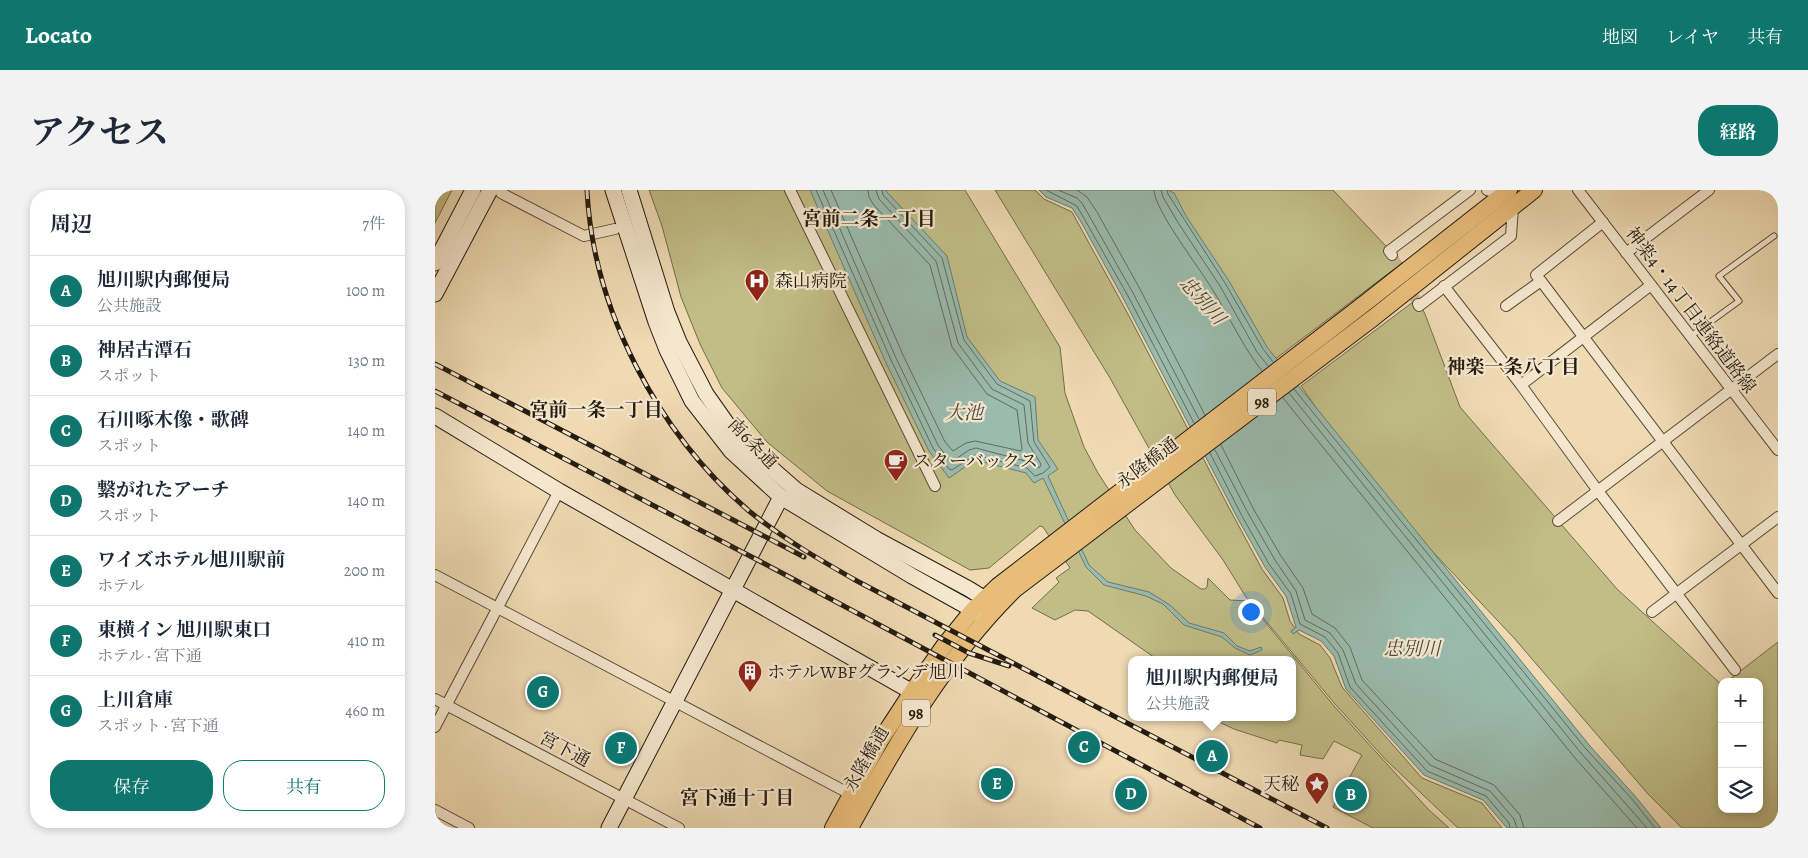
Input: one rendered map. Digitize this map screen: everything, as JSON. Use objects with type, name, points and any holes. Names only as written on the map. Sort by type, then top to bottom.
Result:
[{"type":"main road","name":"永隆橋通","points":[[850,828],[857,798],[881,741],[918,696],[959,652],[990,608],[1015,589],[1054,550],[1369,311],[1503,195],[1534,190]]},
{"type":"main road","name":"永隆橋通","points":[[918,696],[945,646],[973,610],[990,608]]},
{"type":"main road","name":"永隆橋通","points":[[833,828],[857,798]]},
{"type":"street","points":[[435,263],[473,190]]},
{"type":"street","name":"南6条通","points":[[613,190],[667,350],[693,401],[731,451],[781,498],[973,610]]},
{"type":"street","name":"南6条通","points":[[629,190],[667,312],[679,342],[706,394],[737,438],[796,490],[990,608]]},
{"type":"street","points":[[790,190],[935,486]]},
{"type":"street","points":[[1392,255],[1389,251],[1470,190]]},
{"type":"street","name":"神楽4・14丁目連絡道路線","points":[[1578,190],[1778,450]]},
{"type":"street","points":[[1626,253],[1709,190]]},
{"type":"street","points":[[436,289],[495,191],[584,236],[615,229]]},
{"type":"street","points":[[1417,304],[1419,306],[1511,236],[1503,195]]},
{"type":"street","points":[[1603,222],[1536,274],[1778,593]]},
{"type":"street","points":[[1506,306],[1541,281]]},
{"type":"street","points":[[1521,385],[1651,285]]},
{"type":"street","points":[[1444,286],[1521,385],[1598,491],[1735,670]]},
{"type":"street","points":[[1558,521],[1778,354]]},
{"type":"street","points":[[435,416],[559,491],[918,696]]},
{"type":"street","points":[[435,727],[559,491]]},
{"type":"street","points":[[609,828],[781,498]]},
{"type":"street","points":[[1652,612],[1778,517]]},
{"type":"street","points":[[435,575],[857,798]]},
{"type":"street","name":"宮下通","points":[[435,699],[679,828]]},
{"type":"street","points":[[435,810],[469,828]]},
{"type":"lane","points":[[1691,336],[1739,302],[1719,276],[1774,236]]},
{"type":"shaded area","points":[[435,190],[452,190],[435,223]]},
{"type":"shaded area","points":[[649,190],[965,190],[1060,347],[1065,393],[1084,447],[1098,473],[1135,530],[1171,568],[1201,589],[1207,587],[1208,578],[1230,600],[1248,601],[1293,656],[1152,656],[1088,611],[1075,610],[1055,620],[1032,608],[1059,582],[1056,578],[1070,568],[1043,527],[1040,526],[989,568],[970,570],[827,491],[767,442],[722,388],[700,344],[681,297],[662,226]]},
{"type":"shaded area","points":[[995,190],[1035,190],[1044,199],[1072,212],[1262,569],[1283,598],[1290,621],[1299,634],[1320,645],[1330,658],[1342,687],[1422,778],[1482,803],[1502,828],[1458,828],[1386,760],[1335,704],[1246,597],[1223,560],[1175,495],[1110,378]]},
{"type":"shaded area","points":[[1170,190],[1333,190],[1402,263],[1274,360],[1184,218]]},
{"type":"shaded area","points":[[1417,299],[1425,314],[1460,407],[1617,589],[1718,681],[1718,813],[1763,813],[1763,678],[1731,678],[1778,642],[1778,828],[1682,828],[1648,794],[1514,638],[1416,534],[1346,451],[1301,386]]},
{"type":"shaded area","points":[[1296,660],[1334,706],[1428,809],[1449,828],[1373,828],[1333,807],[1362,755],[1334,741],[1323,759],[1300,755],[1302,745],[1279,740],[1277,743],[1234,729],[1217,721],[1296,721]]},
{"type":"water","name":"大池","points":[[810,190],[885,190],[947,256],[967,337],[1000,381],[1035,397],[1038,440],[1058,469],[1048,476],[1089,565],[1108,582],[1149,592],[1170,605],[1189,623],[1224,633],[1237,646],[1250,651],[1261,647],[1262,650],[1250,655],[1235,648],[1222,637],[1184,625],[1163,604],[1146,596],[1104,585],[1086,567],[1043,478],[1034,483],[1026,473],[975,460],[949,478],[929,451],[886,363]]},
{"type":"water","name":"忠別川","points":[[1039,190],[1168,190],[1174,193],[1186,216],[1229,281],[1267,347],[1590,746],[1661,828],[1507,828],[1483,800],[1424,775],[1346,689],[1334,656],[1321,641],[1299,630],[1293,634],[1291,631],[1296,627],[1286,596],[1265,567],[1238,519],[1123,298],[1081,222],[1072,208],[1046,197]]},
{"type":"tunnel","points":[[1392,255],[1418,304]]},
{"type":"railway","points":[[587,190],[592,235],[602,280],[617,324],[636,366],[659,407],[686,445],[716,480],[749,511],[815,557],[857,581],[1327,828]]},
{"type":"railway","points":[[435,364],[804,557]]},
{"type":"railway","points":[[435,391],[767,565],[1260,828]]},
{"type":"railway","points":[[935,635],[969,653],[1009,666]]},
{"type":"place","name":"森山病院","points":[[757,302]]},
{"type":"place","name":"スターバックス","points":[[896,482]]},
{"type":"place","name":"上川倉庫","points":[[543,692]]},
{"type":"place","name":"ホテルWBFグランデ旭川","points":[[750,693]]},
{"type":"place","name":"石川啄木像・歌碑","points":[[1084,747]]},
{"type":"place","name":"東横イン 旭川駅東口","points":[[621,748]]},
{"type":"place","name":"旭川駅内郵便局","points":[[1212,756]]},
{"type":"place","name":"ワイズホテル旭川駅前","points":[[997,784]]},
{"type":"place","name":"繋がれたアーチ","points":[[1131,794]]},
{"type":"place","name":"神居古潭石","points":[[1351,795]]},
{"type":"place","name":"天秘","points":[[1317,805]]},
{"type":"district","name":"宮前二条一丁目","points":[[869,218]]},
{"type":"district","name":"神楽一条八丁目","points":[[1513,366]]},
{"type":"district","name":"宮前一条一丁目","points":[[596,409]]},
{"type":"district","name":"宮下通十丁目","points":[[737,797]]}]
